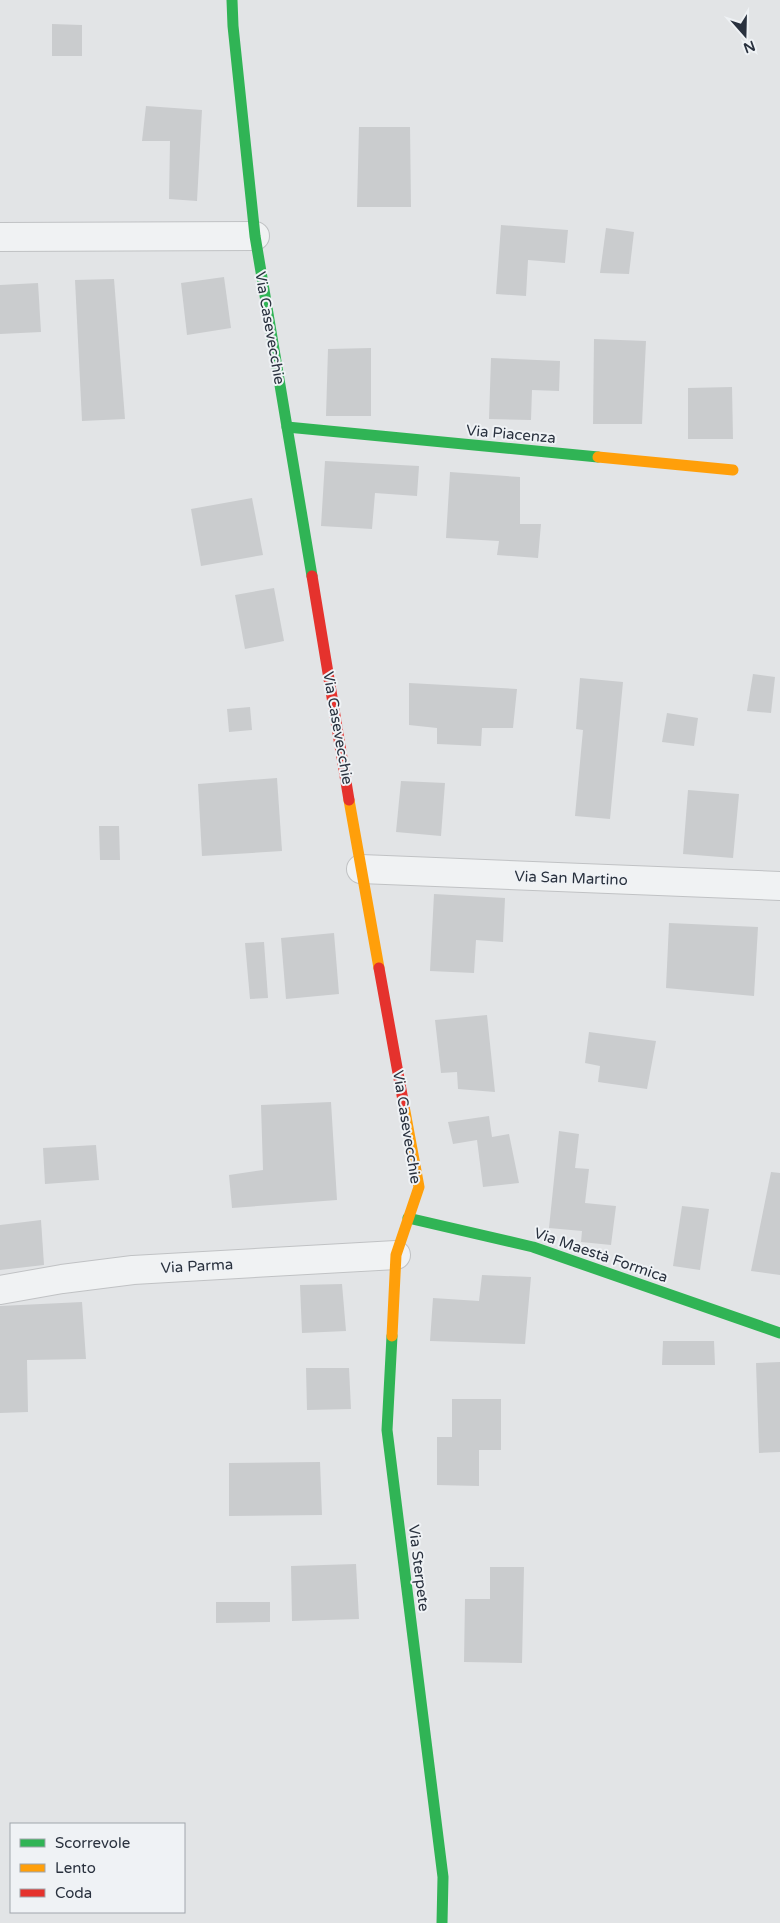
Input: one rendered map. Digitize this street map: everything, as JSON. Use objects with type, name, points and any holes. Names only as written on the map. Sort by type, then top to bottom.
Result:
[{"type":"street","name":"Via Casevecchie","points":[[232,0],[232,26],[255,236],[361,870],[419,1187],[408,1218]]},
{"type":"street","points":[[0,237],[255,236]]},
{"type":"street","name":"Via Piacenza","points":[[287,427],[733,470]]},
{"type":"street","name":"Via San Martino","points":[[361,870],[780,886]]},
{"type":"street","name":"Via Sterpete","points":[[408,1218],[396,1255],[387,1430],[443,1878],[442,1923]]},
{"type":"street","name":"Via Maestà Formica","points":[[408,1218],[533,1247],[780,1333]]},
{"type":"street","name":"Via Parma","points":[[0,1290],[62,1279],[133,1270],[396,1255]]},
{"type":"building","points":[[52,24],[82,25],[82,56],[52,56]]},
{"type":"building","points":[[146,106],[202,110],[197,201],[169,199],[170,141],[142,141]]},
{"type":"building","points":[[359,127],[410,127],[411,207],[357,207]]},
{"type":"building","points":[[501,225],[568,230],[565,263],[528,260],[526,296],[496,294]]},
{"type":"building","points":[[606,228],[634,232],[629,274],[600,273]]},
{"type":"building","points":[[224,277],[231,328],[187,335],[181,283]]},
{"type":"building","points":[[114,279],[125,419],[82,421],[75,280]]},
{"type":"building","points":[[38,283],[41,332],[0,334],[0,285]]},
{"type":"building","points":[[594,339],[646,341],[642,424],[593,424]]},
{"type":"building","points":[[371,348],[371,416],[326,416],[328,349]]},
{"type":"building","points":[[491,358],[560,361],[559,391],[532,390],[531,420],[489,419]]},
{"type":"building","points":[[732,387],[733,439],[688,439],[688,388]]},
{"type":"building","points":[[325,461],[419,466],[417,496],[375,493],[372,529],[321,526]]},
{"type":"building","points":[[450,472],[520,477],[520,524],[541,524],[538,558],[497,555],[499,541],[446,538]]},
{"type":"building","points":[[252,498],[263,555],[201,566],[191,509]]},
{"type":"building","points":[[274,588],[284,641],[245,649],[235,595]]},
{"type":"building","points":[[753,674],[775,677],[771,713],[747,711]]},
{"type":"building","points":[[580,678],[623,682],[610,819],[575,816],[583,730],[576,729]]},
{"type":"building","points":[[409,683],[517,689],[513,728],[482,728],[481,746],[437,744],[437,728],[409,725]]},
{"type":"building","points":[[250,707],[252,730],[229,732],[227,709]]},
{"type":"building","points":[[667,713],[698,718],[694,746],[662,742]]},
{"type":"building","points":[[277,778],[282,851],[202,856],[198,784]]},
{"type":"building","points":[[401,781],[445,783],[441,836],[396,832]]},
{"type":"building","points":[[688,790],[739,794],[733,858],[683,854]]},
{"type":"building","points":[[99,826],[119,826],[120,860],[100,860]]},
{"type":"building","points":[[434,894],[505,898],[503,942],[476,940],[474,973],[430,971]]},
{"type":"building","points":[[669,923],[758,927],[754,996],[666,988]]},
{"type":"building","points":[[334,933],[339,994],[286,999],[281,938]]},
{"type":"building","points":[[264,942],[268,998],[250,999],[245,943]]},
{"type":"building","points":[[487,1015],[495,1092],[458,1089],[457,1072],[441,1073],[435,1020]]},
{"type":"building","points":[[589,1032],[656,1041],[647,1089],[598,1082],[600,1066],[585,1063]]},
{"type":"building","points":[[331,1102],[337,1200],[232,1208],[229,1175],[263,1170],[261,1105]]},
{"type":"building","points":[[489,1116],[492,1137],[509,1134],[519,1183],[483,1187],[477,1140],[453,1144],[448,1122]]},
{"type":"building","points":[[559,1131],[579,1134],[575,1168],[589,1169],[585,1203],[616,1206],[611,1245],[581,1242],[582,1231],[549,1228]]},
{"type":"building","points":[[96,1145],[99,1180],[45,1184],[43,1148]]},
{"type":"building","points":[[771,1172],[780,1173],[780,1275],[751,1271]]},
{"type":"building","points":[[682,1206],[709,1209],[700,1270],[673,1266]]},
{"type":"building","points":[[41,1220],[44,1265],[0,1270],[0,1225]]},
{"type":"building","points":[[482,1275],[531,1277],[525,1344],[430,1341],[433,1298],[479,1301]]},
{"type":"building","points":[[342,1284],[346,1331],[302,1333],[300,1285]]},
{"type":"building","points":[[82,1302],[86,1359],[27,1360],[28,1412],[0,1413],[0,1306]]},
{"type":"building","points":[[663,1341],[714,1341],[715,1365],[662,1365]]},
{"type":"building","points":[[780,1362],[780,1452],[759,1453],[756,1363]]},
{"type":"building","points":[[306,1368],[349,1368],[351,1409],[307,1410]]},
{"type":"building","points":[[452,1399],[501,1399],[501,1450],[479,1450],[479,1486],[437,1485],[437,1437],[452,1437]]},
{"type":"building","points":[[320,1462],[322,1515],[229,1516],[229,1463]]},
{"type":"building","points":[[356,1564],[359,1619],[292,1621],[291,1566]]},
{"type":"building","points":[[490,1567],[524,1567],[522,1663],[464,1662],[465,1599],[490,1599]]},
{"type":"building","points":[[216,1602],[270,1602],[270,1622],[216,1623]]},
{"type":"traffic: fast","points":[[232,0],[233,26],[255,236],[312,576]]},
{"type":"traffic: fast","points":[[287,427],[598,457]]},
{"type":"traffic: fast","points":[[408,1218],[533,1247],[780,1333]]},
{"type":"traffic: fast","points":[[392,1336],[387,1430],[443,1877],[442,1923]]},
{"type":"traffic: slow","points":[[598,457],[733,470]]},
{"type":"traffic: slow","points":[[349,800],[379,968]]},
{"type":"traffic: slow","points":[[392,1336],[396,1255],[419,1187],[404,1106]]},
{"type":"traffic: jam","points":[[312,576],[349,800]]},
{"type":"traffic: jam","points":[[379,968],[404,1106]]}]
